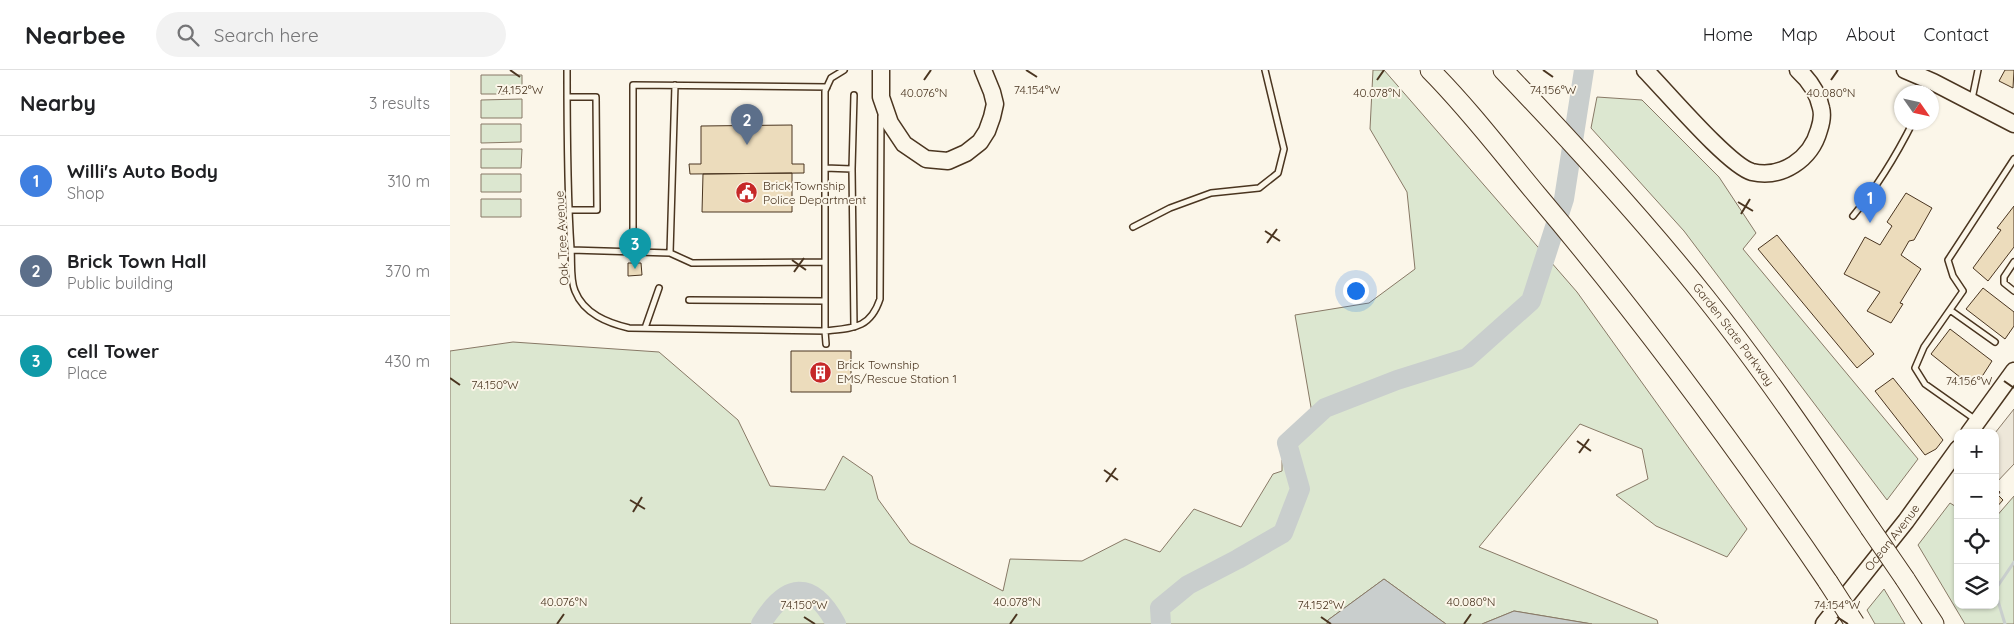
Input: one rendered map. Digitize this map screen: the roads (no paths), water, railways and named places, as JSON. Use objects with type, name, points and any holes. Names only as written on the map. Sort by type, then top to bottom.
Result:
[{"type":"highway","points":[[1430,70],[1588,255],[1706,407],[1755,474],[1855,624]]},
{"type":"highway","name":"Garden State Parkway","points":[[1503,70],[1600,174],[1711,304],[1768,380],[1934,624]]},
{"type":"main road","points":[[881,70],[881,97],[890,123],[904,144],[926,159],[948,160],[966,153],[980,142],[987,131],[995,104],[982,70]]},
{"type":"main road","points":[[1645,70],[1729,158],[1750,172],[1765,174],[1784,170],[1799,161],[1809,152],[1816,141],[1822,110],[1816,92],[1806,77],[1798,70]]},
{"type":"main road","points":[[1911,71],[1932,85],[1972,102],[2014,124]]},
{"type":"main road","points":[[1973,427],[2014,371]]},
{"type":"main road","name":"Ocean Avenue","points":[[1824,624],[1954,459]]},
{"type":"lane","name":"Oak Tree Avenue","points":[[567,70],[569,210],[574,290],[595,316],[613,324],[629,328],[825,331],[854,328]]},
{"type":"lane","points":[[826,344],[825,91],[831,78],[844,70]]},
{"type":"lane","points":[[1133,227],[1170,208],[1211,193],[1259,188],[1278,173],[1284,149],[1265,70]]},
{"type":"lane","points":[[1972,102],[1978,70]]},
{"type":"lane","points":[[633,252],[633,85],[827,87]]},
{"type":"lane","points":[[670,253],[675,85]]},
{"type":"lane","points":[[854,95],[852,169],[854,328],[863,324],[875,313],[880,300],[881,97]]},
{"type":"lane","points":[[567,96],[596,97],[597,210],[569,210]]},
{"type":"lane","points":[[1853,216],[1887,170],[1909,130]]},
{"type":"lane","points":[[1973,427],[1925,384],[1915,368],[1924,347],[1963,291],[1953,276],[1948,260],[2014,159]]},
{"type":"lane","points":[[825,168],[852,169]]},
{"type":"lane","points":[[571,250],[670,253],[692,262],[825,262]]},
{"type":"lane","points":[[2014,262],[2004,277],[2004,283],[2014,290]]},
{"type":"lane","points":[[645,328],[659,288]]},
{"type":"lane","points":[[689,300],[825,301]]},
{"type":"lane","points":[[1950,310],[1996,342]]},
{"type":"waterway","points":[[1161,624],[1160,608],[1188,585],[1283,533],[1300,489],[1287,443],[1325,408],[1397,380],[1467,358],[1531,301],[1564,199],[1584,70]]},
{"type":"waterway","points":[[1999,584],[2014,562]]},
{"type":"waterway","points":[[761,624],[770,610],[780,600],[789,594],[799,592],[808,593],[818,599],[836,624]]},
{"type":"waterway","points":[[1999,604],[2005,624]]},
{"type":"place","name":"Brick Town Hall","points":[[747,145]]},
{"type":"place","name":"Brick Township Police Department","points":[[747,193]]},
{"type":"place","name":"Willi's Auto Body","points":[[1870,223]]},
{"type":"place","name":"cell Tower","points":[[635,269]]},
{"type":"place","name":"Brick Township EMS/Rescue Station 1","points":[[821,372]]}]
